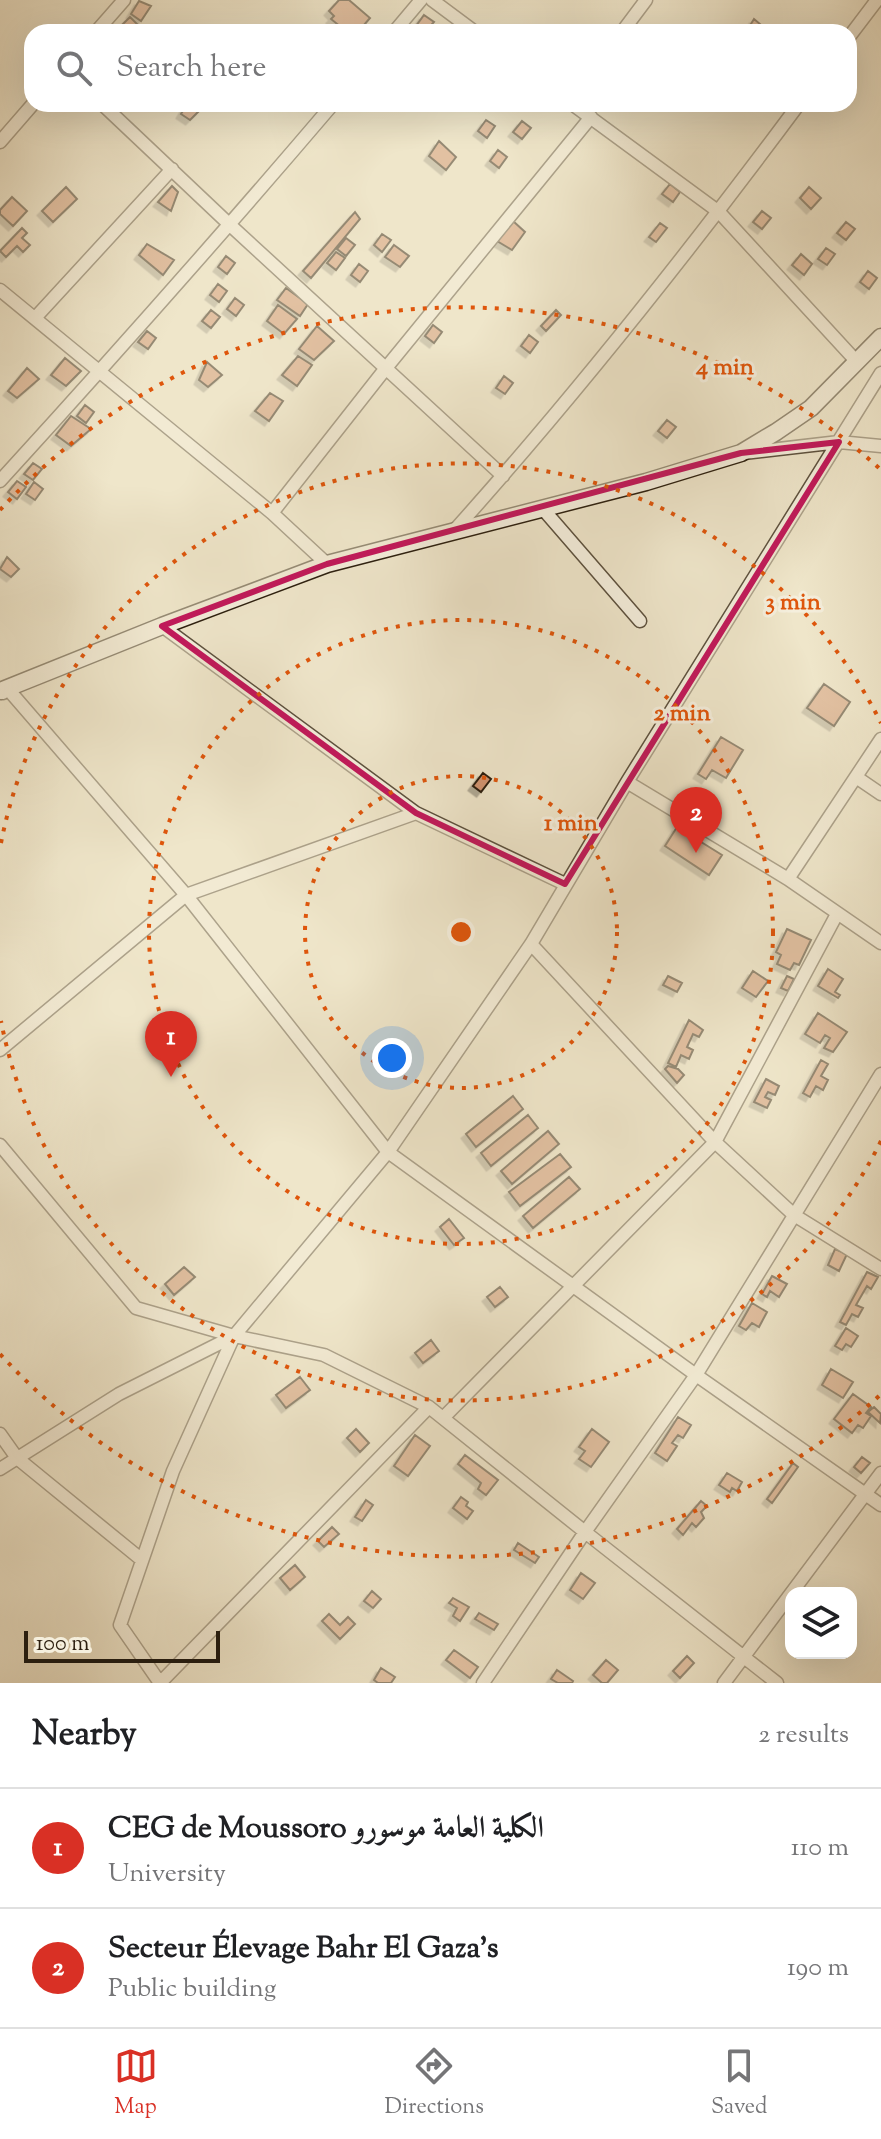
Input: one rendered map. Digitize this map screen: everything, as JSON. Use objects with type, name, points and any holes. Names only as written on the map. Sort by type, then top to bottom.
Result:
[{"type":"main road","points":[[2,690],[327,564],[646,482],[741,453],[811,408],[881,337]]},
{"type":"street","points":[[103,24],[124,0]]},
{"type":"street","points":[[401,24],[421,0]]},
{"type":"street","points":[[432,0],[464,24]]},
{"type":"street","points":[[628,24],[646,0]]},
{"type":"street","points":[[857,26],[877,0]]},
{"type":"street","points":[[0,142],[26,112]]},
{"type":"street","points":[[111,112],[503,476]]},
{"type":"street","points":[[0,481],[230,225],[326,112]]},
{"type":"street","points":[[584,112],[719,212],[857,362]]},
{"type":"street","points":[[452,533],[582,383],[719,212],[793,112]]},
{"type":"street","points":[[272,513],[591,117]]},
{"type":"street","points":[[35,318],[172,169]]},
{"type":"street","points":[[0,290],[272,513],[327,564]]},
{"type":"street","points":[[429,1407],[160,1683],[120,1625],[173,1471],[234,1336],[388,1152],[531,944],[627,782],[881,373]]},
{"type":"street","points":[[741,453],[839,442],[881,446]]},
{"type":"street","points":[[543,509],[640,621]]},
{"type":"street","points":[[162,626],[416,813],[565,884]]},
{"type":"street","points":[[2,690],[186,895],[388,1152],[881,1505]]},
{"type":"street","points":[[788,879],[881,739]]},
{"type":"street","points":[[856,777],[881,794]]},
{"type":"street","points":[[627,782],[788,879],[881,943]]},
{"type":"street","points":[[0,1050],[186,895],[416,813]]},
{"type":"street","points":[[443,1418],[715,1142],[837,914]]},
{"type":"street","points":[[531,944],[715,1142],[794,1215],[881,1269]]},
{"type":"street","points":[[483,1683],[696,1375],[881,1074]]},
{"type":"street","points":[[0,1145],[136,1308],[234,1336],[324,1355],[429,1407],[777,1683]]},
{"type":"street","points":[[0,1469],[119,1394],[234,1336]]},
{"type":"street","points":[[0,1434],[17,1458],[142,1560]]},
{"type":"street","points":[[724,1683],[881,1473]]},
{"type":"highlighted area","points":[[839,442],[565,884],[416,813],[162,626],[327,564],[741,453]]},
{"type":"building","points":[[339,0],[349,0],[370,18],[365,24],[337,24],[331,19],[334,16],[329,11]]},
{"type":"building","points":[[139,1],[151,6],[141,21],[131,14]]},
{"type":"building","points":[[424,15],[434,22],[432,24],[417,24]]},
{"type":"building","points":[[130,17],[137,24],[123,24]]},
{"type":"building","points":[[182,112],[198,112],[190,120]]},
{"type":"building","points":[[486,120],[495,126],[487,138],[478,131]]},
{"type":"building","points":[[522,121],[531,128],[522,139],[513,132]]},
{"type":"building","points":[[439,141],[456,157],[446,170],[429,156]]},
{"type":"building","points":[[498,150],[507,157],[499,168],[490,161]]},
{"type":"building","points":[[670,184],[680,192],[673,202],[662,194]]},
{"type":"building","points":[[172,186],[178,192],[171,211],[158,202]]},
{"type":"building","points":[[66,187],[77,199],[53,222],[42,211]]},
{"type":"building","points":[[809,187],[821,198],[811,209],[800,198]]},
{"type":"building","points":[[12,197],[27,211],[13,226],[0,214]]},
{"type":"building","points":[[762,211],[771,218],[762,229],[753,222]]},
{"type":"building","points":[[355,212],[360,219],[311,278],[303,271]]},
{"type":"building","points":[[513,221],[525,232],[512,250],[497,241]]},
{"type":"building","points":[[846,222],[855,229],[846,240],[837,233]]},
{"type":"building","points":[[660,223],[667,228],[656,242],[649,237]]},
{"type":"building","points":[[22,228],[27,233],[22,238],[30,245],[23,252],[17,246],[6,257],[0,251]]},
{"type":"building","points":[[382,234],[391,240],[382,252],[374,245]]},
{"type":"building","points":[[346,238],[355,245],[346,256],[337,249]]},
{"type":"building","points":[[147,244],[174,260],[163,275],[139,255]]},
{"type":"building","points":[[394,245],[409,256],[400,267],[385,257]]},
{"type":"building","points":[[826,248],[835,254],[827,265],[818,259]]},
{"type":"building","points":[[336,252],[345,258],[336,270],[327,263]]},
{"type":"building","points":[[801,254],[812,264],[804,275],[792,265]]},
{"type":"building","points":[[226,256],[235,263],[227,274],[218,267]]},
{"type":"building","points":[[359,264],[368,271],[360,282],[351,275]]},
{"type":"building","points":[[868,271],[877,278],[869,289],[860,282]]},
{"type":"building","points":[[218,284],[227,291],[219,302],[210,295]]},
{"type":"building","points":[[286,288],[308,304],[300,316],[277,300]]},
{"type":"building","points":[[235,298],[244,305],[236,316],[227,309]]},
{"type":"building","points":[[278,305],[297,319],[284,334],[267,321]]},
{"type":"building","points":[[211,310],[220,317],[211,328],[202,321]]},
{"type":"building","points":[[556,310],[561,315],[546,331],[541,326]]},
{"type":"building","points":[[433,325],[442,332],[434,343],[425,336]]},
{"type":"building","points":[[317,326],[334,341],[314,360],[299,349]]},
{"type":"building","points":[[147,331],[156,338],[148,349],[138,342]]},
{"type":"building","points":[[529,335],[538,342],[530,353],[521,346]]},
{"type":"building","points":[[298,356],[312,365],[297,386],[282,375]]},
{"type":"building","points":[[65,358],[81,371],[66,386],[51,375]]},
{"type":"building","points":[[207,362],[222,375],[208,387],[199,380]]},
{"type":"building","points":[[27,368],[39,379],[17,398],[8,391]]},
{"type":"building","points":[[504,376],[513,383],[505,394],[496,388]]},
{"type":"building","points":[[270,393],[283,401],[269,421],[255,411]]},
{"type":"building","points":[[85,405],[94,412],[86,423],[77,416]]},
{"type":"building","points":[[71,416],[91,429],[71,446],[56,435]]},
{"type":"building","points":[[667,420],[676,427],[667,438],[658,431]]},
{"type":"building","points":[[33,463],[42,469],[33,480],[24,474]]},
{"type":"building","points":[[17,481],[26,487],[17,499],[8,492]]},
{"type":"building","points":[[34,482],[43,489],[35,500],[26,494]]},
{"type":"building","points":[[7,557],[19,569],[11,577],[0,569]]},
{"type":"building","points":[[824,684],[850,702],[834,726],[807,708]]},
{"type":"building","points":[[721,737],[743,750],[726,778],[712,770],[706,779],[698,774]]},
{"type":"building","points":[[483,773],[491,779],[481,792],[473,786]]},
{"type":"building","points":[[677,827],[722,855],[709,875],[665,846]]},
{"type":"building","points":[[787,929],[811,940],[799,965],[794,963],[790,970],[777,964],[781,955],[776,952]]},
{"type":"building","points":[[828,969],[843,979],[835,992],[840,995],[838,998],[818,986]]},
{"type":"building","points":[[753,971],[768,981],[756,997],[742,988]]},
{"type":"building","points":[[668,976],[682,983],[677,992],[663,985]]},
{"type":"building","points":[[787,976],[794,979],[788,991],[781,988]]},
{"type":"building","points":[[818,1013],[847,1032],[833,1052],[824,1048],[830,1038],[825,1035],[820,1043],[805,1034]]},
{"type":"building","points":[[689,1020],[703,1030],[699,1037],[693,1034],[687,1047],[693,1050],[689,1059],[681,1055],[676,1067],[668,1063]]},
{"type":"building","points":[[821,1060],[828,1064],[821,1076],[828,1080],[823,1090],[816,1086],[810,1097],[803,1093]]},
{"type":"building","points":[[668,1066],[684,1075],[677,1083],[665,1069]]},
{"type":"building","points":[[766,1079],[779,1086],[775,1095],[768,1092],[765,1097],[771,1100],[767,1108],[754,1102]]},
{"type":"building","points":[[513,1096],[523,1109],[476,1147],[466,1134]]},
{"type":"building","points":[[528,1115],[538,1128],[491,1166],[481,1153]]},
{"type":"building","points":[[548,1131],[559,1144],[512,1184],[501,1171]]},
{"type":"building","points":[[560,1154],[571,1167],[520,1206],[509,1192]]},
{"type":"building","points":[[569,1177],[580,1189],[533,1228],[523,1216]]},
{"type":"building","points":[[449,1219],[464,1238],[454,1245],[440,1227]]},
{"type":"building","points":[[835,1249],[847,1254],[839,1271],[828,1265]]},
{"type":"building","points":[[184,1267],[195,1277],[174,1295],[165,1284]]},
{"type":"building","points":[[867,1272],[878,1277],[871,1289],[867,1286],[856,1305],[863,1308],[858,1317],[852,1314],[846,1325],[840,1322]]},
{"type":"building","points":[[772,1276],[787,1284],[779,1297],[770,1291],[767,1297],[762,1294]]},
{"type":"building","points":[[500,1287],[508,1297],[495,1307],[487,1297]]},
{"type":"building","points":[[752,1303],[767,1312],[759,1327],[752,1323],[746,1330],[739,1326]]},
{"type":"building","points":[[846,1328],[858,1336],[851,1347],[846,1344],[842,1350],[835,1346]]},
{"type":"building","points":[[431,1340],[439,1351],[423,1363],[415,1353]]},
{"type":"building","points":[[831,1369],[853,1382],[843,1398],[822,1385]]},
{"type":"building","points":[[300,1377],[310,1390],[286,1408],[276,1395]]},
{"type":"building","points":[[853,1394],[871,1407],[866,1413],[871,1416],[863,1428],[858,1425],[852,1433],[834,1419]]},
{"type":"building","points":[[874,1407],[881,1414],[880,1423],[868,1412]]},
{"type":"building","points":[[678,1417],[691,1425],[683,1438],[678,1435],[672,1443],[677,1446],[667,1461],[655,1453]]},
{"type":"building","points":[[356,1429],[369,1443],[360,1452],[347,1438]]},
{"type":"building","points":[[592,1429],[609,1442],[591,1467],[579,1459],[585,1451],[579,1447]]},
{"type":"building","points":[[415,1435],[430,1446],[408,1476],[394,1466]]},
{"type":"building","points":[[465,1455],[498,1480],[486,1495],[478,1489],[481,1483],[458,1464]]},
{"type":"building","points":[[862,1457],[870,1463],[861,1473],[854,1467]]},
{"type":"building","points":[[793,1463],[798,1467],[772,1503],[767,1499]]},
{"type":"building","points":[[727,1473],[742,1482],[737,1491],[732,1488],[730,1492],[719,1485]]},
{"type":"building","points":[[461,1497],[473,1511],[467,1519],[453,1508]]},
{"type":"building","points":[[366,1500],[373,1505],[362,1521],[355,1517]]},
{"type":"building","points":[[701,1501],[707,1506],[701,1512],[704,1518],[696,1527],[692,1523],[683,1535],[677,1529]]},
{"type":"building","points":[[332,1527],[339,1534],[324,1547],[318,1541]]},
{"type":"building","points":[[518,1543],[539,1557],[535,1563],[514,1550]]},
{"type":"building","points":[[295,1565],[305,1577],[290,1590],[280,1578]]},
{"type":"building","points":[[581,1573],[595,1583],[583,1599],[570,1590]]},
{"type":"building","points":[[372,1591],[381,1599],[373,1608],[364,1601]]},
{"type":"building","points":[[453,1598],[469,1607],[460,1621],[453,1616],[457,1608],[449,1603]]},
{"type":"building","points":[[479,1613],[498,1624],[494,1630],[475,1619]]},
{"type":"building","points":[[329,1614],[340,1625],[348,1617],[355,1624],[340,1639],[322,1621]]},
{"type":"building","points":[[454,1650],[478,1667],[470,1678],[446,1660]]},
{"type":"building","points":[[687,1656],[694,1663],[680,1678],[673,1671]]},
{"type":"building","points":[[606,1660],[618,1670],[607,1683],[602,1683],[593,1675]]},
{"type":"building","points":[[381,1668],[395,1677],[391,1683],[374,1680]]},
{"type":"building","points":[[557,1670],[572,1683],[558,1683],[551,1679]]},
{"type":"place","name":"Secteur Élevage Bahr El Gaza’s","points":[[696,853]]},
{"type":"place","name":"CEG de Moussoro الكلية العامة موسورو","points":[[171,1077]]}]
